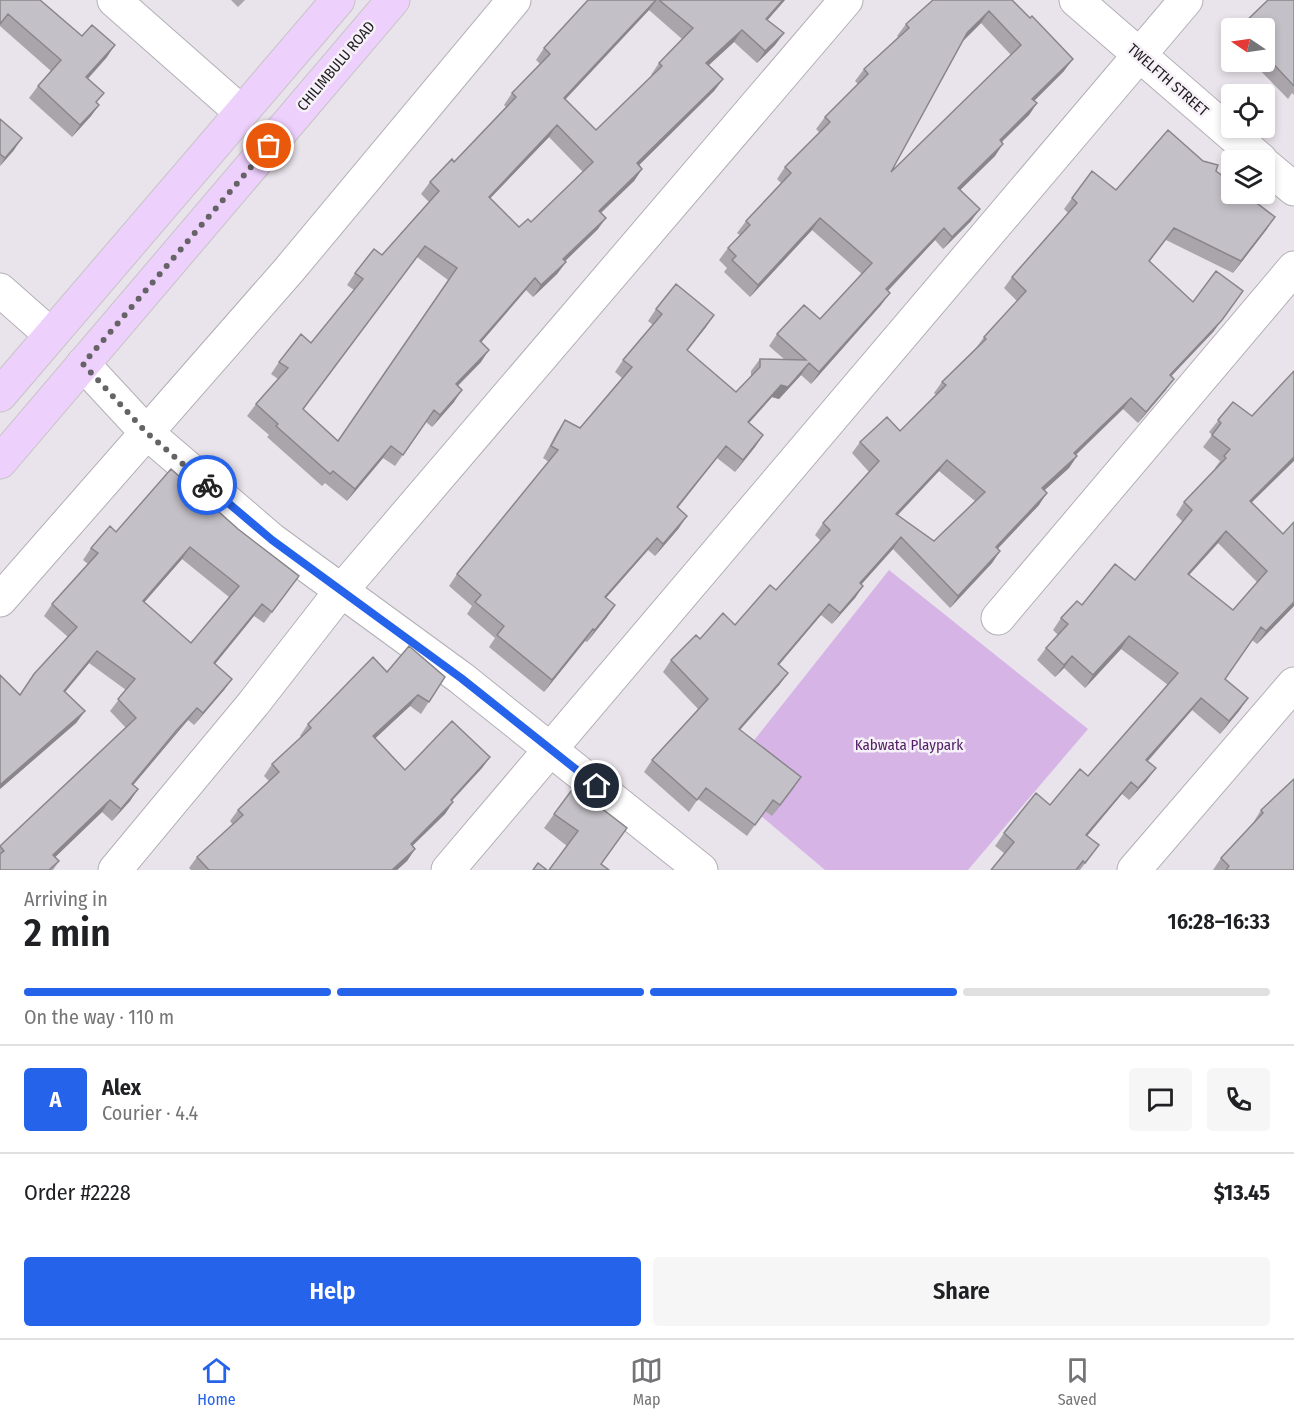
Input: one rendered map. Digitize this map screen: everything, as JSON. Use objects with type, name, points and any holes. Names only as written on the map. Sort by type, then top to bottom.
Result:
[{"type":"main road","points":[[0,395],[338,0]]},
{"type":"main road","name":"CHILIMBULU ROAD","points":[[0,462],[393,0]]},
{"type":"street","points":[[114,0],[242,112]]},
{"type":"street","points":[[0,600],[289,270],[514,0]]},
{"type":"street","points":[[115,870],[253,704],[341,591],[846,0]]},
{"type":"street","name":"TWELFTH STREET","points":[[1076,0],[1249,150]]},
{"type":"street","points":[[448,870],[1186,0]]},
{"type":"street","points":[[1275,173],[1294,189]]},
{"type":"street","points":[[998,618],[1294,268]]},
{"type":"street","points":[[0,290],[51,335]]},
{"type":"street","points":[[83,364],[146,432],[272,540],[452,672],[701,870]]},
{"type":"street","points":[[1134,870],[1294,684]]},
{"type":"green space","name":"Kabwata Playpark","points":[[889,570],[1088,729],[968,870],[825,870],[721,782]]},
{"type":"building","points":[[0,0],[40,0],[82,36],[92,25],[115,45],[86,77],[104,93],[96,102],[99,105],[80,125],[38,86],[61,60],[8,14],[0,24]]},
{"type":"building","points":[[588,0],[656,0],[564,98],[596,130],[662,66],[659,63],[693,28],[659,0],[783,0],[766,19],[784,33],[765,51],[742,30],[706,63],[723,79],[637,163],[642,169],[599,211],[606,218],[563,259],[566,262],[541,285],[535,278],[480,341],[489,350],[456,384],[462,390],[440,415],[434,410],[403,455],[391,446],[355,489],[333,471],[330,474],[276,426],[278,424],[256,404],[288,368],[279,362],[301,334],[311,343],[363,279],[355,273],[374,249],[382,255],[439,191],[430,182],[452,159],[454,162],[516,97],[512,93],[550,54],[544,48]],"holes":[[[557,125],[593,162],[531,222],[528,219],[519,227],[489,197]],[[425,246],[457,268],[338,441],[303,409]]]},
{"type":"building","points":[[933,0],[1012,0],[1030,18],[1032,16],[1073,59],[1032,99],[1037,103],[1000,140],[1003,144],[958,188],[980,209],[952,237],[944,228],[886,289],[890,293],[819,372],[809,363],[788,387],[781,385],[748,422],[763,435],[743,460],[726,446],[677,507],[687,516],[663,544],[657,538],[605,597],[615,605],[552,680],[497,635],[504,626],[475,602],[481,595],[457,574],[558,450],[551,446],[565,420],[580,428],[632,367],[623,360],[662,314],[656,309],[676,284],[714,315],[687,350],[736,392],[760,367],[760,359],[806,360],[777,334],[804,305],[820,319],[872,263],[820,218],[758,285],[732,260],[736,256],[728,248],[750,225],[746,221],[791,173],[785,167],[830,122],[825,117],[868,74],[864,69],[909,28],[906,24]],"holes":[[[989,11],[1021,45],[891,172],[967,33]]]},
{"type":"building","points":[[1268,0],[1294,0],[1294,86],[1275,66],[1275,18],[1249,18]]},
{"type":"building","points":[[0,119],[22,138],[5,158],[0,154]]},
{"type":"building","points":[[1168,130],[1203,161],[1218,165],[1216,171],[1221,175],[1221,204],[1258,204],[1275,217],[1241,261],[1174,228],[1149,261],[1193,302],[1216,271],[1243,291],[1222,320],[1170,375],[1174,379],[1146,412],[1131,398],[1074,453],[1077,456],[1042,488],[1047,493],[996,547],[1000,551],[958,596],[901,537],[860,583],[863,586],[840,613],[829,604],[778,664],[788,673],[739,729],[801,777],[780,805],[773,800],[755,825],[706,788],[697,800],[652,760],[708,699],[671,660],[696,635],[700,639],[723,613],[735,625],[770,585],[776,590],[830,530],[823,523],[879,461],[860,442],[887,417],[900,431],[946,385],[942,382],[986,339],[984,337],[1026,291],[1012,277],[1077,203],[1072,198],[1092,171],[1116,190]],"holes":[[[947,460],[985,492],[934,541],[896,514]]]},
{"type":"building","points":[[1294,371],[1294,457],[1250,501],[1283,534],[1294,522],[1294,602],[1266,631],[1261,627],[1225,679],[1248,698],[1229,721],[1201,698],[1146,760],[1156,768],[1138,788],[1131,782],[1086,835],[1099,845],[1085,863],[1083,861],[1076,870],[991,870],[1014,842],[1004,833],[1036,793],[1050,805],[1080,769],[1088,776],[1178,673],[1129,636],[1093,675],[1072,656],[1064,665],[1046,648],[1068,624],[1061,618],[1077,601],[1082,605],[1115,564],[1135,580],[1192,510],[1184,502],[1226,458],[1224,456],[1230,449],[1212,435],[1221,423],[1218,420],[1233,402],[1252,416]],"holes":[[[1226,531],[1267,571],[1233,610],[1188,574]]]},
{"type":"building","points":[[171,469],[238,529],[299,576],[272,612],[262,604],[214,663],[232,679],[203,713],[197,708],[176,731],[132,784],[138,789],[121,809],[110,800],[53,855],[59,861],[49,870],[0,870],[0,854],[4,851],[0,846],[136,718],[118,699],[135,679],[97,651],[64,691],[85,711],[0,785],[0,675],[20,695],[34,674],[77,627],[52,604],[98,553],[91,548],[110,526],[116,532]],"holes":[[[190,547],[239,586],[191,643],[143,601]]]},
{"type":"building","points":[[409,646],[445,677],[429,702],[418,695],[373,736],[405,770],[452,721],[490,757],[451,800],[453,802],[411,844],[415,849],[392,870],[209,870],[197,857],[243,815],[238,810],[279,772],[272,764],[311,728],[308,724],[373,657],[387,672]]},
{"type":"building","points":[[1294,779],[1294,870],[1226,870],[1229,866],[1221,858],[1263,813],[1261,810]]},
{"type":"building","points":[[574,787],[627,828],[601,864],[609,870],[549,870],[578,831],[554,814]]},
{"type":"building","points":[[538,863],[547,870],[533,870]]},
{"type":"way so far","points":[[207,485],[146,432],[83,364],[269,146]]},
{"type":"route","points":[[207,485],[272,540],[461,678],[597,786]]}]
